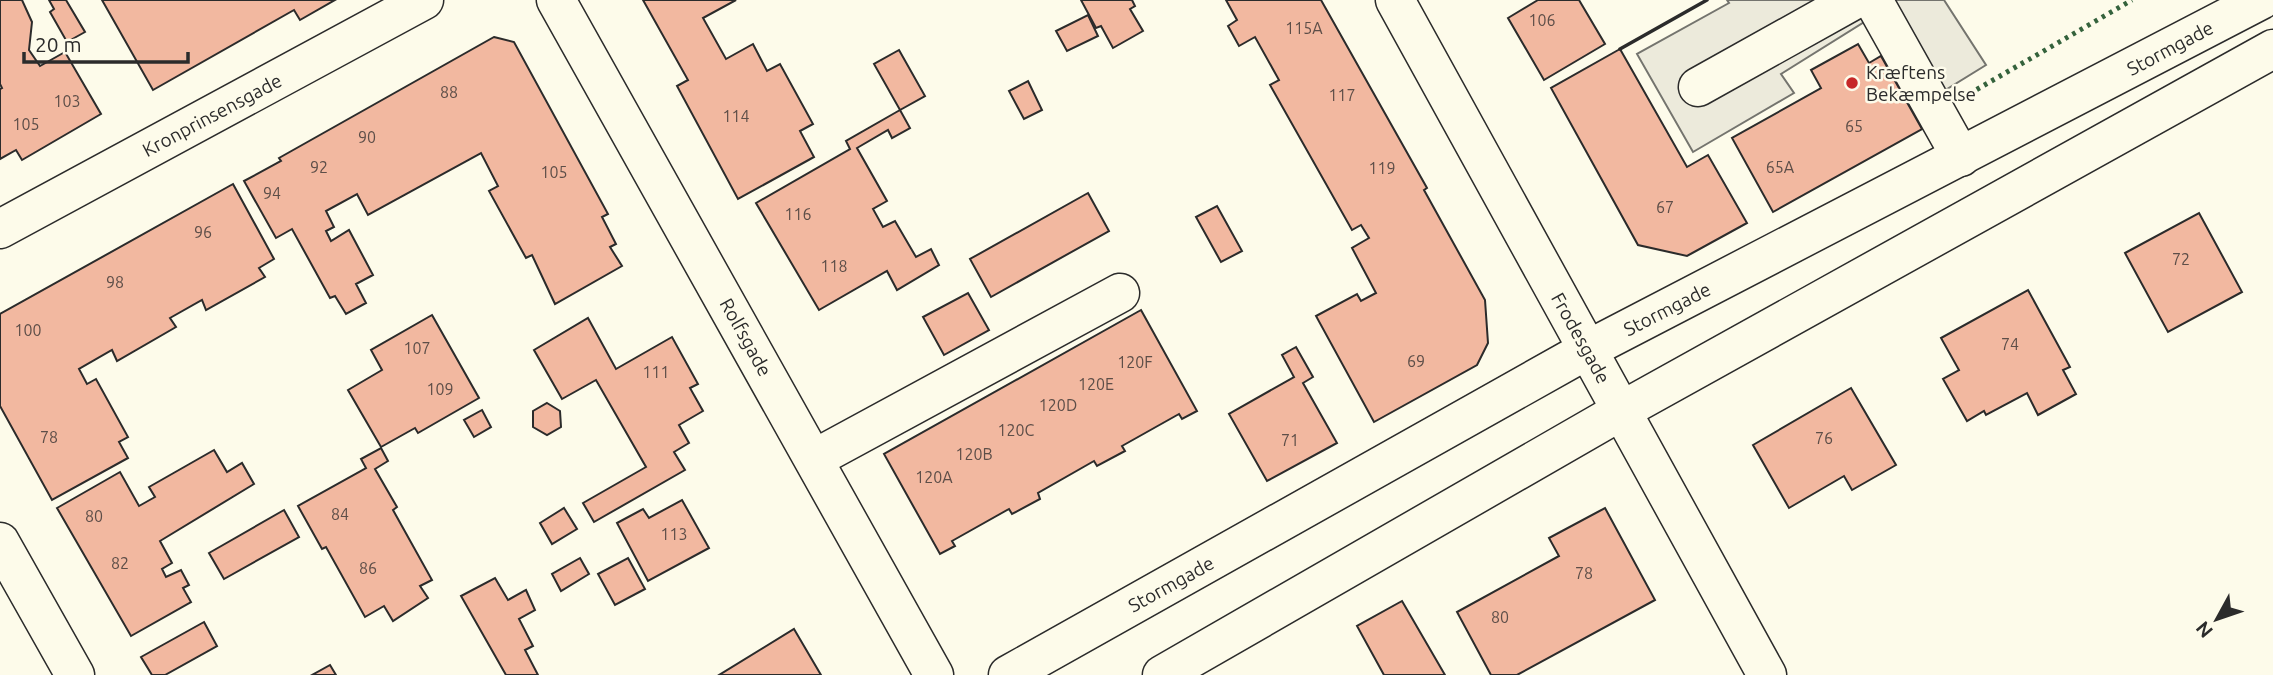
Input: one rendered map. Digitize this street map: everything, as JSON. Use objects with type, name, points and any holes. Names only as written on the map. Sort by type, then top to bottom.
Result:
[{"type":"street","name":"Kronprinsensgade","points":[[0,229],[424,0]]},
{"type":"street","name":"Rolfsgade","points":[[556,0],[934,675]]},
{"type":"street","name":"Frodesgade","points":[[1395,0],[1767,675]]},
{"type":"street","points":[[1698,87],[1806,11],[1854,0]]},
{"type":"street","points":[[1873,0],[1961,157]]},
{"type":"street","name":"Stormgade","points":[[1008,675],[1587,350],[2261,0]]},
{"type":"street","points":[[1162,675],[1621,411],[2273,49]]},
{"type":"street","points":[[814,459],[1120,293]]},
{"type":"street","points":[[0,542],[75,675]]},
{"type":"shaded area","points":[[1727,0],[1944,0],[1986,65],[1921,105],[1874,16],[1781,74],[1794,93],[1693,152],[1637,54],[1729,3]]},
{"type":"building","points":[[0,0],[22,0],[32,22],[29,50],[40,66],[65,52],[101,114],[22,160],[16,150],[0,159]]},
{"type":"building","points":[[49,0],[66,0],[85,32],[67,42],[50,12],[54,9]]},
{"type":"building","points":[[102,0],[335,0],[300,20],[294,10],[153,90]]},
{"type":"building","points":[[643,0],[736,0],[703,18],[726,59],[753,44],[767,71],[780,64],[813,124],[800,131],[814,157],[738,199],[677,86],[688,80]]},
{"type":"building","points":[[1081,0],[1132,0],[1135,6],[1130,9],[1143,31],[1113,48],[1101,26],[1096,28]]},
{"type":"building","points":[[1226,0],[1321,0],[1427,188],[1424,190],[1485,300],[1488,343],[1477,365],[1374,422],[1316,316],[1357,294],[1361,301],[1376,293],[1352,248],[1369,238],[1361,225],[1352,230],[1270,85],[1279,80],[1255,37],[1239,46],[1228,26],[1237,20]]},
{"type":"building","points":[[1538,0],[1579,0],[1605,44],[1544,80],[1508,18]]},
{"type":"building","points":[[1088,15],[1098,36],[1067,51],[1056,31]]},
{"type":"building","points":[[494,37],[514,42],[608,214],[602,217],[616,244],[610,247],[622,266],[555,304],[532,255],[526,258],[489,191],[498,186],[481,153],[368,215],[357,194],[326,211],[334,227],[326,231],[331,241],[349,230],[373,275],[356,284],[366,303],[346,314],[335,296],[330,298],[292,229],[276,238],[244,181],[281,161],[279,158]]},
{"type":"building","points":[[1858,44],[1869,63],[1881,56],[1922,129],[1773,212],[1732,138],[1821,88],[1811,70]]},
{"type":"building","points":[[1620,49],[1687,167],[1708,155],[1747,223],[1687,256],[1638,245],[1551,88]]},
{"type":"building","points":[[899,50],[925,96],[900,110],[874,64]]},
{"type":"building","points":[[1028,81],[1042,110],[1024,119],[1009,91]]},
{"type":"building","points":[[900,110],[910,128],[892,138],[888,130],[857,148],[887,201],[873,209],[883,227],[895,221],[916,257],[931,249],[939,265],[897,290],[887,271],[819,310],[756,203],[850,149],[846,141]]},
{"type":"building","points":[[233,184],[274,259],[259,268],[265,277],[206,310],[202,300],[170,318],[176,327],[117,361],[112,350],[79,369],[87,384],[96,379],[128,437],[119,442],[128,458],[52,500],[0,406],[0,314]]},
{"type":"building","points":[[1088,193],[1109,231],[991,297],[970,259]]},
{"type":"building","points":[[1217,206],[1242,251],[1221,262],[1196,217]]},
{"type":"building","points":[[2199,213],[2242,292],[2168,332],[2125,253]]},
{"type":"building","points":[[2028,290],[2070,367],[2063,370],[2076,394],[2038,415],[2027,393],[1986,415],[1984,411],[1967,421],[1943,379],[1959,370],[1941,338]]},
{"type":"building","points":[[968,293],[989,330],[944,355],[923,317]]},
{"type":"building","points":[[1141,310],[1197,411],[1182,419],[1179,414],[1122,446],[1125,451],[1097,466],[1094,461],[1038,493],[1040,499],[1012,514],[1009,509],[952,541],[955,546],[940,554],[884,454]]},
{"type":"building","points":[[432,315],[479,398],[418,433],[415,428],[381,447],[348,390],[382,370],[371,350]]},
{"type":"building","points":[[588,318],[616,369],[672,337],[698,384],[690,388],[703,411],[679,425],[689,443],[674,452],[685,470],[594,522],[583,503],[646,467],[596,380],[562,399],[534,350]]},
{"type":"building","points":[[1296,347],[1313,377],[1303,383],[1337,443],[1267,481],[1229,414],[1294,377],[1282,355]]},
{"type":"building","points":[[1851,388],[1896,465],[1852,490],[1844,476],[1789,508],[1753,445]]},
{"type":"building","points":[[547,403],[560,411],[561,427],[547,435],[533,427],[533,411]]},
{"type":"building","points":[[482,410],[491,427],[474,437],[464,420]]},
{"type":"building","points":[[381,448],[388,461],[375,469],[397,507],[393,510],[432,580],[420,586],[428,598],[393,621],[384,606],[365,617],[326,547],[322,549],[298,506],[366,468],[361,459]]},
{"type":"building","points":[[214,450],[227,472],[242,463],[254,484],[160,541],[172,563],[162,569],[166,577],[181,570],[189,585],[183,588],[191,602],[131,636],[57,508],[120,472],[139,506],[155,497],[149,487]]},
{"type":"building","points":[[682,500],[709,548],[648,581],[617,523],[643,509],[649,518]]},
{"type":"building","points":[[564,508],[577,529],[552,544],[540,523]]},
{"type":"building","points":[[1605,508],[1655,600],[1517,675],[1491,675],[1457,612],[1559,556],[1549,538]]},
{"type":"building","points":[[284,510],[299,537],[224,579],[209,553]]},
{"type":"building","points":[[580,558],[589,574],[561,591],[552,574]]},
{"type":"building","points":[[628,558],[645,589],[615,605],[598,574]]},
{"type":"building","points":[[495,578],[508,600],[526,590],[535,610],[519,619],[533,646],[525,650],[538,675],[506,675],[461,596]]},
{"type":"building","points":[[1402,601],[1445,675],[1384,675],[1357,626]]},
{"type":"building","points":[[204,622],[217,646],[165,675],[152,675],[141,657]]},
{"type":"building","points":[[794,629],[821,675],[719,675]]},
{"type":"building","points":[[330,665],[336,675],[312,675]]},
{"type":"hedge","points":[[1962,98],[2132,0]]},
{"type":"wall","points":[[1620,49],[1707,0]]},
{"type":"place","name":"Kræftens Bekæmpelse","points":[[1852,83]]}]
